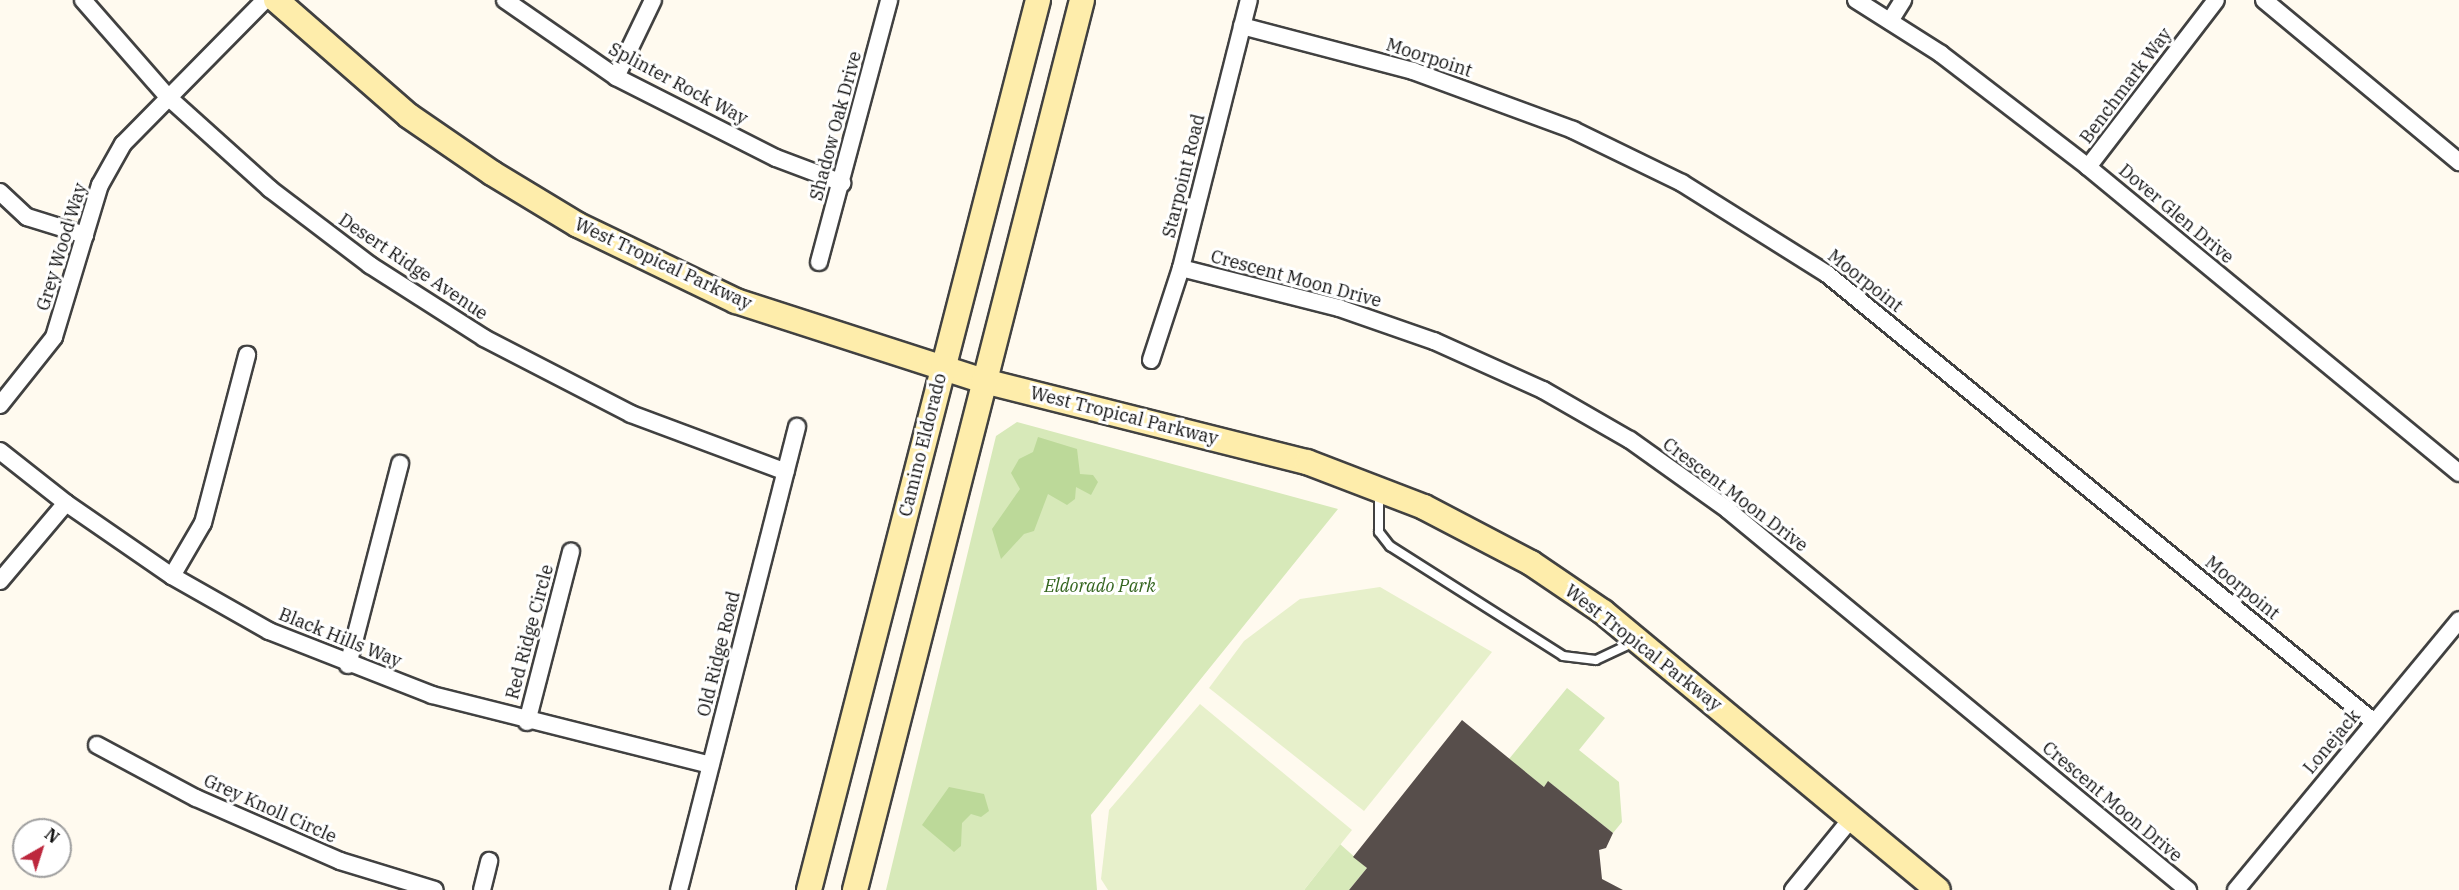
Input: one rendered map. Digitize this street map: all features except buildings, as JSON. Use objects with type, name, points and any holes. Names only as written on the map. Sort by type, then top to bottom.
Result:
[{"type":"main road","name":"West Tropical Parkway","points":[[276,0],[409,116],[578,225],[736,301],[984,381],[1295,459],[1424,507],[1531,563],[1637,640],[1938,890]]},
{"type":"main road","name":"Camino Eldorado","points":[[810,890],[1038,0]]},
{"type":"main road","points":[[855,890],[1082,0]]},
{"type":"street","name":"Desert Ridge Avenue","points":[[83,0],[168,97],[270,189],[370,265],[484,338],[631,414],[732,456],[786,472]]},
{"type":"street","name":"Grey Wood Way","points":[[0,405],[54,337],[100,185],[123,144],[265,0]]},
{"type":"street","name":"Splinter Rock Way","points":[[505,0],[616,77],[776,158],[842,183]]},
{"type":"street","points":[[616,77],[653,0]]},
{"type":"street","name":"Shadow Oak Drive","points":[[819,262],[842,183],[889,0]]},
{"type":"street","name":"Starpoint Road","points":[[1151,360],[1181,268],[1249,0]]},
{"type":"street","name":"Dover Glen Drive","points":[[1856,0],[1890,21],[2088,167],[2459,473]]},
{"type":"street","points":[[1890,21],[1903,0]]},
{"type":"street","name":"Benchmark Way","points":[[2088,167],[2216,0]]},
{"type":"street","points":[[2264,0],[2459,162]]},
{"type":"street","name":"Moorpoint","points":[[1242,26],[1413,71],[1573,130],[1682,183],[1827,273],[2374,722]]},
{"type":"street","points":[[0,192],[27,217],[85,235]]},
{"type":"street","name":"Crescent Moon Drive","points":[[1181,268],[1339,308],[1434,341],[1543,390],[1630,441],[1728,510],[2188,890]]},
{"type":"street","points":[[172,576],[203,523],[247,356]]},
{"type":"street","name":"Old Ridge Road","points":[[678,890],[797,427]]},
{"type":"street","name":"Black Hills Way","points":[[0,451],[66,503],[172,576],[268,631],[348,665],[527,722],[711,765]]},
{"type":"street","points":[[348,665],[400,464]]},
{"type":"street","points":[[0,581],[66,503]]},
{"type":"street","name":"Red Ridge Circle","points":[[527,722],[571,552]]},
{"type":"street","name":"Lonejack","points":[[2236,890],[2459,620]]},
{"type":"street","name":"Grey Knoll Circle","points":[[97,745],[196,798],[319,852],[435,890]]},
{"type":"street","points":[[1793,890],[1851,819]]},
{"type":"street","points":[[482,890],[489,861]]},
{"type":"lane","points":[[1379,490],[1379,532],[1389,546],[1563,657],[1596,660],[1637,640]]},
{"type":"green space","name":"Eldorado Park","points":[[1017,422],[1338,509],[1091,815],[1097,890],[886,890],[996,436]]},
{"type":"green space","points":[[1038,437],[1077,449],[1080,474],[1093,475],[1098,482],[1091,495],[1076,487],[1075,499],[1067,505],[1048,494],[1034,531],[1024,534],[1001,559],[992,529],[1020,489],[1011,473],[1019,459],[1033,452]]},
{"type":"green space","points":[[1380,587],[1492,652],[1364,811],[1209,688],[1244,641],[1300,599]]},
{"type":"green space","points":[[1567,688],[1605,718],[1579,750],[1619,782],[1622,822],[1613,833],[1549,782],[1544,787],[1509,759]]},
{"type":"green space","points":[[1200,704],[1352,830],[1304,890],[1108,890],[1101,879],[1109,810]]},
{"type":"green space","points":[[949,787],[984,794],[989,811],[981,817],[971,814],[962,823],[961,846],[954,852],[922,825]]},
{"type":"green space","points":[[1340,844],[1367,868],[1349,890],[1304,890]]}]
